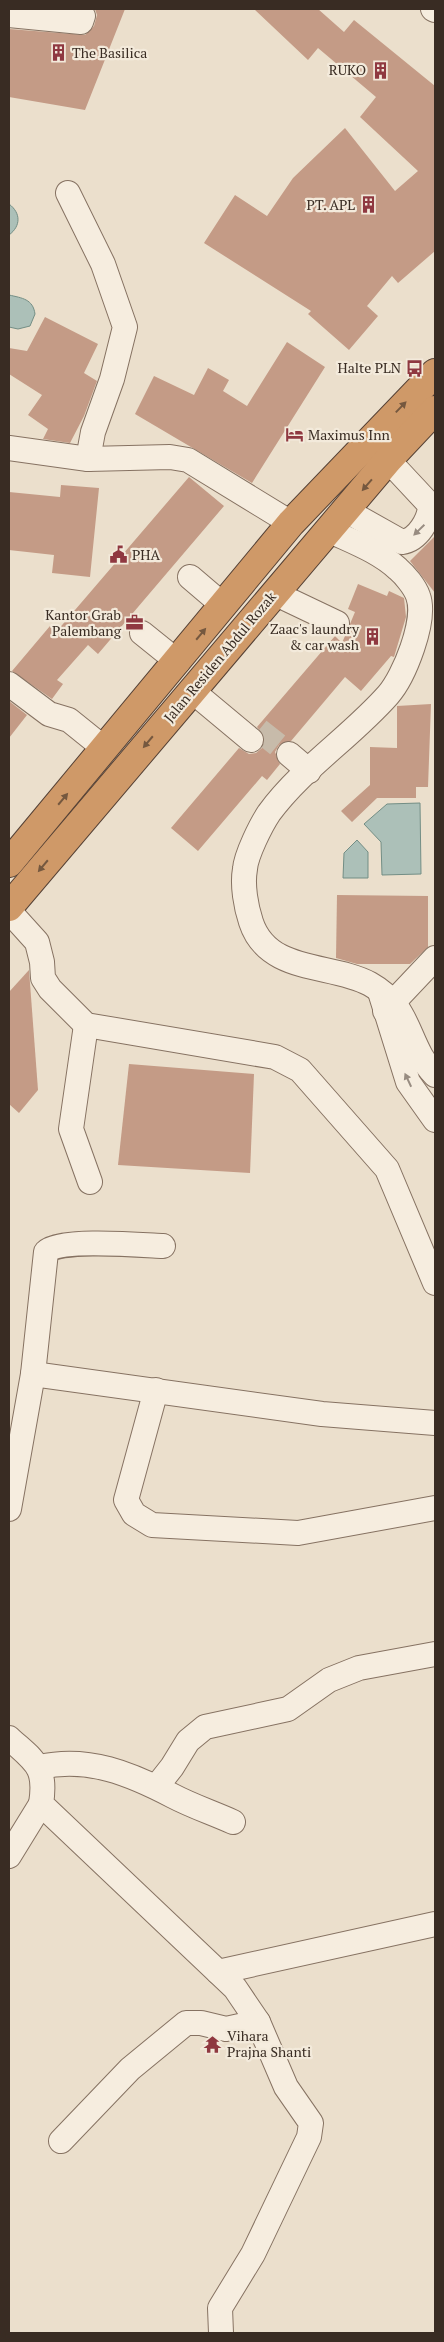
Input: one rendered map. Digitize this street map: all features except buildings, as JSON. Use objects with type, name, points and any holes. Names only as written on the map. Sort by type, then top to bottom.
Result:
[{"type":"highway","points":[[13,849],[105,749],[291,523],[435,373]]},
{"type":"highway","name":"Jalan Residen Abdul Rozak","points":[[9,907],[274,593],[396,469],[435,410]]},
{"type":"street","points":[[9,15],[82,22],[83,16],[72,9]]},
{"type":"street","points":[[68,193],[103,264],[125,328],[112,379],[93,432],[88,459]]},
{"type":"street","points":[[9,448],[88,459],[170,457],[188,460],[291,523]]},
{"type":"street","points":[[346,520],[402,542],[408,541],[427,522],[430,515],[430,505],[396,469]]},
{"type":"street","points":[[346,520],[369,550],[397,568],[418,595],[420,618],[411,650],[389,694],[304,775],[268,814],[244,869],[247,905],[252,924],[265,945],[278,955],[295,963],[354,977],[405,1018],[424,1061],[435,1075]]},
{"type":"street","points":[[190,577],[224,606]]},
{"type":"street","points":[[274,593],[337,623]]},
{"type":"street","points":[[142,633],[178,662]]},
{"type":"street","points":[[9,684],[49,714],[69,720],[105,749]]},
{"type":"street","points":[[196,686],[255,735]]},
{"type":"street","points":[[285,759],[304,775]]},
{"type":"street","points":[[9,911],[37,942],[43,978],[50,989],[86,1025],[275,1057],[300,1070],[387,1169],[435,1283]]},
{"type":"street","points":[[386,1001],[435,958]]},
{"type":"street","points":[[386,1001],[408,1082],[435,1119]]},
{"type":"street","points":[[86,1025],[71,1130],[90,1182]]},
{"type":"street","points":[[435,1105],[435,1119]]},
{"type":"street","points":[[9,1510],[33,1374],[46,1252],[50,1248],[98,1243],[163,1246]]},
{"type":"street","points":[[33,1374],[322,1414],[435,1423]]},
{"type":"street","points":[[156,1390],[126,1500],[134,1514],[152,1525],[298,1533],[435,1508]]},
{"type":"street","points":[[156,1786],[172,1767],[188,1741],[205,1727],[288,1709],[329,1680],[359,1668],[435,1654]]},
{"type":"street","points":[[9,1738],[40,1767],[44,1788],[41,1804],[9,1856]]},
{"type":"street","points":[[40,1767],[69,1762],[103,1766],[156,1786],[173,1796],[233,1822]]},
{"type":"street","points":[[41,1804],[235,1988],[258,2022],[286,2087],[309,2119],[311,2131],[253,2254],[220,2308],[220,2333]]},
{"type":"street","points":[[218,1972],[435,1924]]},
{"type":"street","points":[[61,2141],[130,2069],[186,2023],[201,2023],[226,2029],[258,2022]]},
{"type":"shaded area","points":[[9,204],[16,211],[18,220],[16,228],[9,235]]},
{"type":"shaded area","points":[[9,295],[26,300],[32,305],[35,314],[30,326],[18,329],[9,327]]},
{"type":"shaded area","points":[[420,803],[421,874],[382,875],[381,842],[364,824],[387,804]]},
{"type":"shaded area","points":[[357,840],[368,852],[368,878],[343,878],[344,853]]},
{"type":"tunnel","points":[[259,730],[289,754]]},
{"type":"place","name":"The Basilica","points":[[58,53]]},
{"type":"place","name":"RUKO","points":[[380,70]]},
{"type":"place","name":"PT. APL","points":[[369,205]]},
{"type":"place","name":"Halte PLN","points":[[415,368]]},
{"type":"place","name":"Maximus Inn","points":[[294,435]]},
{"type":"place","name":"PHA","points":[[118,555]]},
{"type":"place","name":"Kantor Grab Palembang","points":[[135,623]]},
{"type":"place","name":"Zaac's laundry & car wash","points":[[373,637]]},
{"type":"place","name":"Vihara Prajna Shanti","points":[[213,2044]]}]
